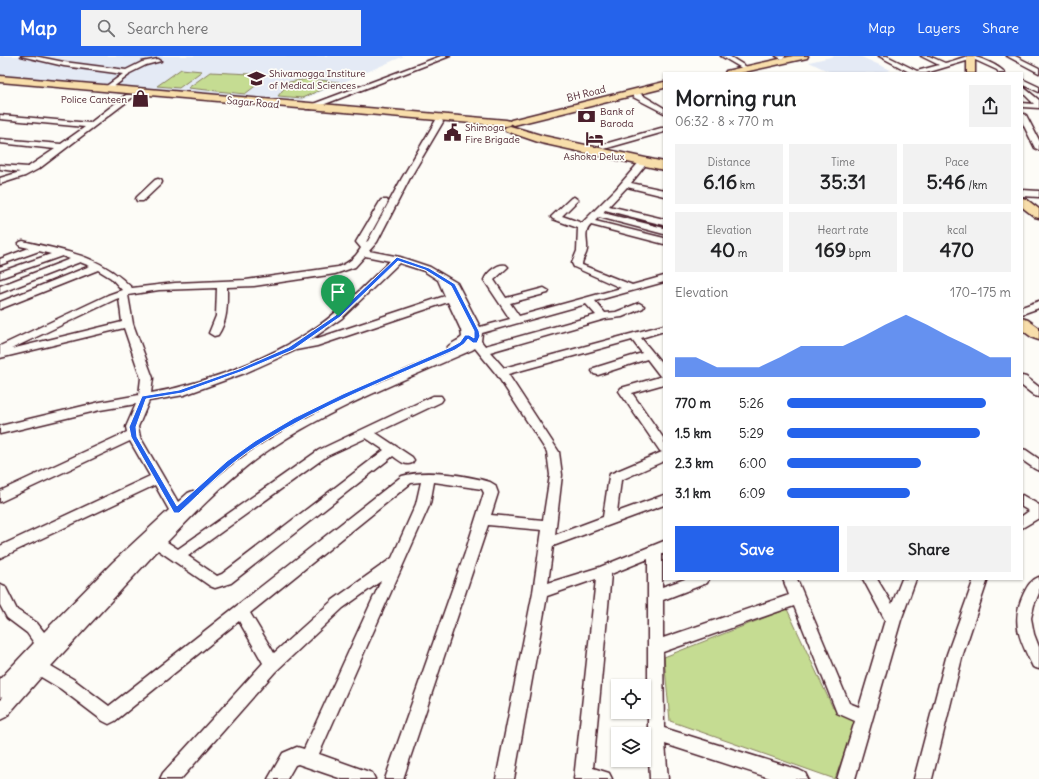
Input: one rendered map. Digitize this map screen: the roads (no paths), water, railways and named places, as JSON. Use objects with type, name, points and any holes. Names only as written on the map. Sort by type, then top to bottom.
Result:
[{"type":"highway","name":"Sagar Road","points":[[0,79],[309,106],[512,126]]},
{"type":"highway","name":"Sagar Road","points":[[0,84],[129,97],[435,122],[512,126]]},
{"type":"highway","points":[[512,126],[663,162]]},
{"type":"highway","points":[[512,126],[541,139],[663,166]]},
{"type":"highway","points":[[1023,318],[1039,328]]},
{"type":"highway","points":[[1023,324],[1039,334]]},
{"type":"main road","points":[[732,72],[783,56]]},
{"type":"main road","points":[[719,72],[804,56]]},
{"type":"main road","points":[[969,58],[971,72]]},
{"type":"main road","name":"BH Road","points":[[512,126],[663,85]]},
{"type":"main road","name":"BH Road","points":[[512,126],[663,88]]},
{"type":"main road","points":[[1023,202],[1039,215]]},
{"type":"street","points":[[24,56],[54,62],[127,72]]},
{"type":"street","points":[[54,62],[66,56]]},
{"type":"street","points":[[309,106],[447,56]]},
{"type":"street","points":[[724,56],[744,68]]},
{"type":"street","points":[[882,56],[915,72]]},
{"type":"street","points":[[924,56],[944,65]]},
{"type":"street","points":[[955,56],[969,58],[1003,72]]},
{"type":"street","points":[[1010,56],[1039,71]]},
{"type":"street","points":[[920,72],[969,58]]},
{"type":"street","points":[[108,89],[127,74],[127,72],[144,63],[158,61]]},
{"type":"street","points":[[1023,82],[1039,90]]},
{"type":"street","points":[[1023,89],[1039,105]]},
{"type":"street","points":[[636,95],[663,110]]},
{"type":"street","points":[[0,182],[29,170],[129,97]]},
{"type":"street","points":[[1023,105],[1039,105]]},
{"type":"street","points":[[0,117],[92,125]]},
{"type":"street","points":[[1023,117],[1039,148]]},
{"type":"street","points":[[1,351],[112,297],[126,292],[150,288],[241,284],[334,271],[357,262],[364,250],[372,242],[435,122]]},
{"type":"street","points":[[604,147],[663,130]]},
{"type":"street","points":[[0,141],[62,147]]},
{"type":"street","points":[[631,288],[577,265],[576,261],[582,250],[581,231],[597,214],[602,206],[626,184],[644,162]]},
{"type":"street","points":[[0,167],[29,170]]},
{"type":"street","points":[[140,199],[158,182]]},
{"type":"street","points":[[626,184],[663,193]]},
{"type":"street","points":[[1023,193],[1039,194]]},
{"type":"street","points":[[574,200],[556,217],[586,225],[663,241]]},
{"type":"street","points":[[602,206],[663,222]]},
{"type":"street","points":[[597,214],[663,231]]},
{"type":"street","points":[[23,244],[98,266],[114,275],[126,292],[128,324],[147,378],[144,398],[132,427],[133,434],[176,511]]},
{"type":"street","points":[[0,262],[38,248]]},
{"type":"street","points":[[364,250],[427,269],[453,285],[455,296],[476,340],[501,372],[552,452],[556,475],[540,592],[505,779]]},
{"type":"street","points":[[0,275],[60,254]]},
{"type":"street","points":[[0,290],[78,259]]},
{"type":"street","points":[[291,349],[338,316],[397,259]]},
{"type":"street","points":[[0,306],[98,266]]},
{"type":"street","points":[[503,266],[490,277],[489,280],[516,320]]},
{"type":"street","points":[[0,712],[116,583],[157,542],[240,464],[276,440],[305,423],[369,392],[468,348],[476,340],[516,320],[663,279]]},
{"type":"street","points":[[214,333],[222,314],[222,284]]},
{"type":"street","points":[[504,302],[544,292]]},
{"type":"street","points":[[0,430],[100,406],[180,392],[241,370],[291,349],[313,344],[455,296]]},
{"type":"street","points":[[589,301],[601,316]]},
{"type":"street","points":[[1023,311],[1039,304]]},
{"type":"street","points":[[0,691],[43,644],[126,559],[229,463],[257,442],[296,420],[339,399],[462,343],[598,319],[601,316],[618,315],[639,306]]},
{"type":"street","points":[[1,351],[128,324]]},
{"type":"street","points":[[501,372],[663,328]]},
{"type":"street","points":[[635,337],[663,372]]},
{"type":"street","points":[[598,371],[649,355]]},
{"type":"street","points":[[663,380],[625,391],[663,447]]},
{"type":"street","points":[[1023,381],[1039,393]]},
{"type":"street","points":[[178,556],[323,453],[437,399]]},
{"type":"street","points":[[366,432],[408,460]]},
{"type":"street","points":[[0,497],[133,434]]},
{"type":"street","points":[[157,542],[215,582],[226,579],[393,450]]},
{"type":"street","points":[[1023,453],[1039,466]]},
{"type":"street","points":[[608,521],[610,517],[615,477],[663,456]]},
{"type":"street","points":[[39,667],[67,684],[110,716],[407,479],[414,476],[428,477],[485,485],[490,488],[491,492],[483,519],[394,779]]},
{"type":"street","points":[[308,759],[423,504],[427,489],[428,477]]},
{"type":"street","points":[[0,552],[157,478]]},
{"type":"street","points":[[547,543],[663,500]]},
{"type":"street","points":[[1023,501],[1038,511],[1023,522]]},
{"type":"street","points":[[483,519],[549,526]]},
{"type":"street","points":[[540,592],[604,571],[660,549],[656,596],[655,648],[656,733],[659,779]]},
{"type":"street","points":[[169,779],[272,664],[338,604],[396,562]]},
{"type":"street","points":[[602,779],[583,776],[604,571]]},
{"type":"street","points":[[656,596],[699,580]]},
{"type":"street","points":[[790,580],[842,708],[863,716]]},
{"type":"street","points":[[871,580],[893,620]]},
{"type":"street","points":[[846,779],[863,716],[893,620],[909,580]]},
{"type":"street","points":[[923,779],[955,654],[981,580]]},
{"type":"street","points":[[1039,583],[1028,600],[1024,617],[1024,630],[1039,662]]},
{"type":"street","points":[[0,590],[12,614],[32,628],[43,644]]},
{"type":"street","points":[[655,648],[798,598]]},
{"type":"street","points":[[242,611],[272,664]]},
{"type":"street","points":[[656,733],[799,779]]},
{"type":"street","points":[[277,779],[289,759],[292,756],[297,755],[366,779]]},
{"type":"place","name":"Shivamogga Institure of Medical Sciences","points":[[256,79]]},
{"type":"place","name":"Police Canteen","points":[[140,99]]},
{"type":"place","name":"Bank of Baroda","points":[[587,117]]},
{"type":"place","name":"Shimoga Fire Brigade","points":[[452,133]]},
{"type":"place","name":"Ashoka Delux","points":[[594,139]]}]
